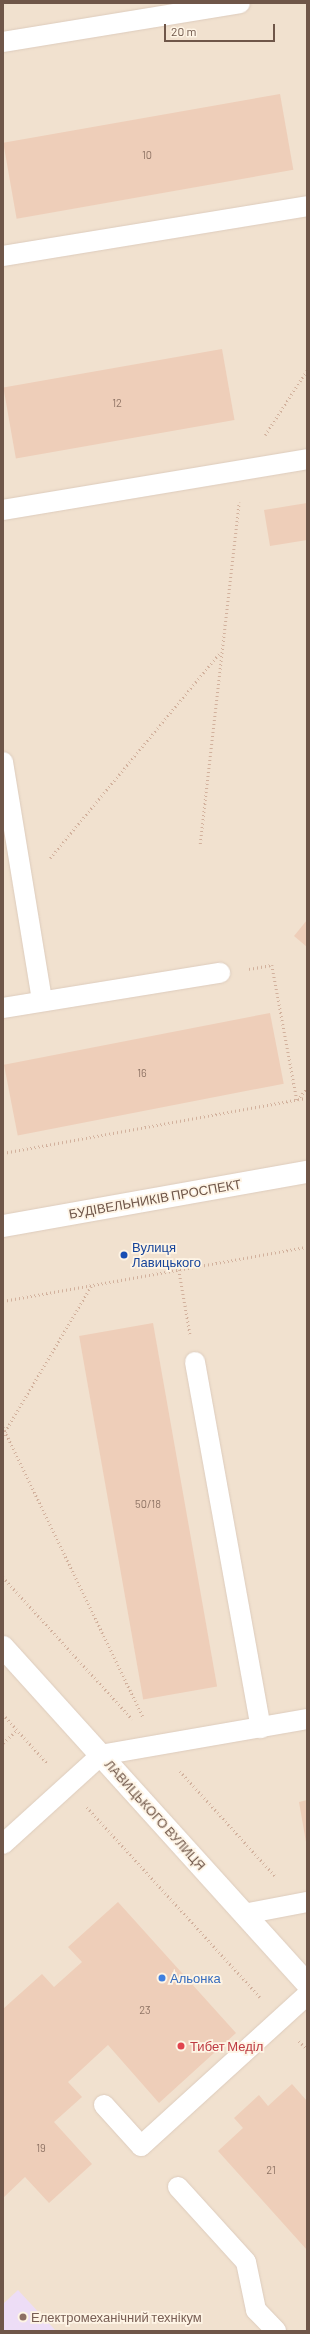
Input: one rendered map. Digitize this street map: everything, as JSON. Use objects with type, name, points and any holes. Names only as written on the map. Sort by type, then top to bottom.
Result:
[{"type":"street","name":"БУДІВЕЛЬНИКІВ ПРОСПЕКТ","points":[[3,1226],[307,1172]]},
{"type":"street","name":"ЛАВИЦЬКОГО ВУЛИЦЯ","points":[[3,1647],[307,1983]]},
{"type":"lane","points":[[3,42],[240,3]]},
{"type":"lane","points":[[3,256],[307,206]]},
{"type":"lane","points":[[3,510],[307,459]]},
{"type":"lane","points":[[3,762],[42,1001]]},
{"type":"lane","points":[[3,1008],[220,973]]},
{"type":"lane","points":[[195,1362],[261,1728]]},
{"type":"lane","points":[[3,1844],[101,1756],[307,1719]]},
{"type":"lane","points":[[244,1914],[307,1902]]},
{"type":"lane","points":[[104,2106],[141,2146],[307,1994]]},
{"type":"lane","points":[[178,2188],[246,2262],[256,2310],[276,2331]]},
{"type":"path","points":[[200,844],[242,470],[307,370]]},
{"type":"path","points":[[24,890],[222,651]]},
{"type":"path","points":[[272,965],[297,1100]]},
{"type":"path","points":[[297,1100],[307,1088]]},
{"type":"path","points":[[3,1153],[307,1098]]},
{"type":"path","points":[[3,1301],[307,1247]]},
{"type":"path","points":[[179,1270],[195,1362]]},
{"type":"path","points":[[3,1435],[91,1285]]},
{"type":"path","points":[[3,1427],[157,1746]]},
{"type":"path","points":[[3,1714],[307,2049]]},
{"type":"path","points":[[3,1743],[17,1730]]},
{"type":"shaded area","points":[[3,3],[307,3],[307,1205],[3,1205]]},
{"type":"shaded area","points":[[3,1194],[307,1194],[307,2331],[3,2331]]},
{"type":"shaded area","name":"Електромеханічний технікум","points":[[18,2290],[56,2331],[3,2331],[3,2304]]},
{"type":"building","points":[[280,94],[293,170],[17,219],[3,143]]},
{"type":"building","points":[[222,349],[235,420],[16,458],[3,388]]},
{"type":"building","points":[[307,503],[307,540],[270,546],[264,510]]},
{"type":"building","points":[[307,920],[307,947],[294,936]]},
{"type":"building","points":[[270,1013],[284,1084],[18,1135],[4,1065]]},
{"type":"building","points":[[153,1323],[217,1686],[143,1699],[79,1336]]},
{"type":"building","points":[[307,1800],[307,1842],[306,1842],[299,1802]]},
{"type":"building","points":[[118,1902],[236,2033],[159,2103],[108,2045],[68,2082],[82,2097],[54,2122],[92,2164],[49,2203],[25,2177],[3,2198],[3,2009],[42,1974],[54,1987],[82,1962],[68,1947]]},
{"type":"building","points":[[292,2084],[307,2101],[307,2250],[218,2151],[243,2128],[234,2118],[259,2095],[268,2106]]},
{"type":"place","name":"Вулиця Лавицького","points":[[124,1255]]},
{"type":"place","name":"Альонка","points":[[162,1978]]},
{"type":"place","name":"Тибет Меділ","points":[[181,2046]]},
{"type":"place","name":"Електромеханічний технікум","points":[[23,2317]]}]
